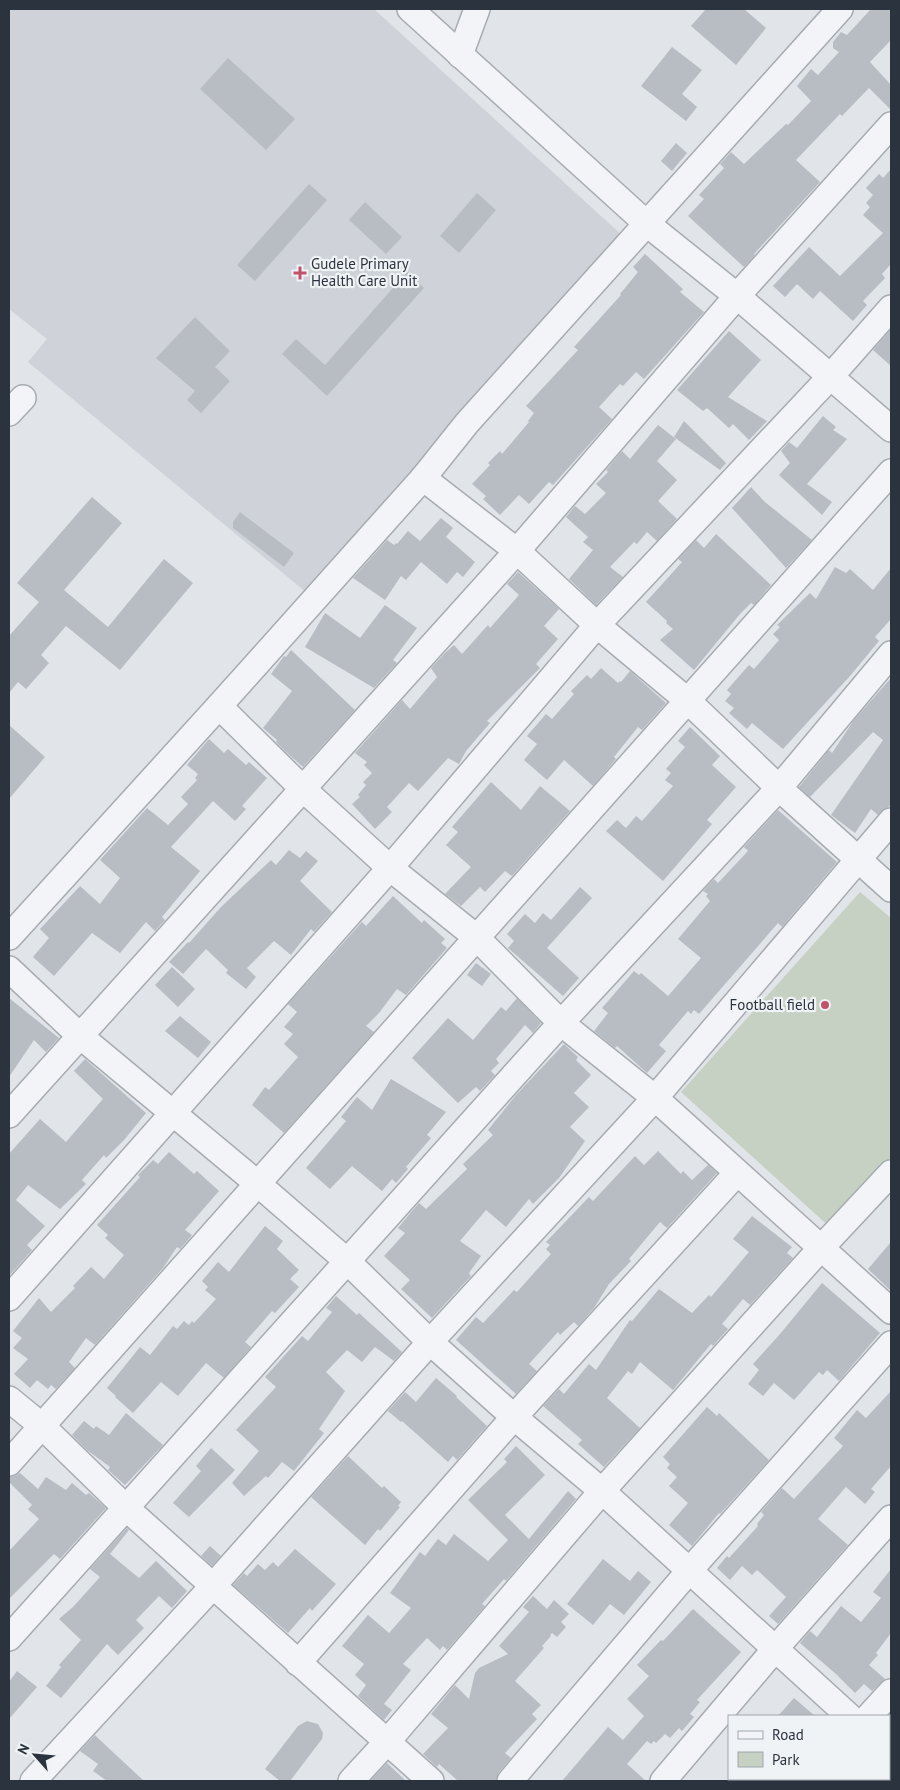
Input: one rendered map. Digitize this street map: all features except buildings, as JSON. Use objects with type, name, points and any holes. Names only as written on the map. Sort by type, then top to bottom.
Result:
[{"type":"street","points":[[410,9],[646,223],[737,296],[891,429]]},
{"type":"street","points":[[460,54],[478,9]]},
{"type":"street","points":[[9,937],[219,706],[423,478],[467,423],[840,9]]},
{"type":"street","points":[[9,1114],[517,551],[737,296],[891,125]]},
{"type":"street","points":[[9,1298],[390,868],[597,626],[831,376],[891,308]]},
{"type":"street","points":[[9,1463],[891,472]]},
{"type":"street","points":[[423,478],[517,551],[597,626],[688,701],[779,788],[859,858],[891,889]]},
{"type":"street","points":[[9,1638],[561,1023],[779,788],[891,654]]},
{"type":"street","points":[[219,706],[303,789],[390,868],[476,937],[561,1023],[655,1098],[891,1311]]},
{"type":"street","points":[[32,1781],[213,1586],[430,1342],[655,1098],[891,821]]},
{"type":"street","points":[[9,969],[79,1035],[347,1261],[430,1342],[514,1417],[602,1491],[847,1715]]},
{"type":"street","points":[[298,1663],[514,1417],[737,1173]]},
{"type":"street","points":[[351,1781],[388,1742],[602,1491],[891,1173]]},
{"type":"street","points":[[510,1781],[689,1571],[891,1344]]},
{"type":"street","points":[[9,1399],[42,1426],[125,1507],[431,1781]]},
{"type":"street","points":[[664,1781],[775,1649],[891,1518]]},
{"type":"street","points":[[870,1715],[891,1692]]},
{"type":"shaded area","name":"Gudele Primary Health Care Unit","points":[[9,9],[374,9],[624,237],[307,593],[28,362],[47,339],[9,309]]},
{"type":"green space","name":"Football field","points":[[860,892],[891,918],[891,1161],[833,1230],[681,1092]]},
{"type":"place","name":"Gudele Primary Health Care Unit","points":[[300,273]]},
{"type":"place","name":"Football field","points":[[825,1005]]}]
